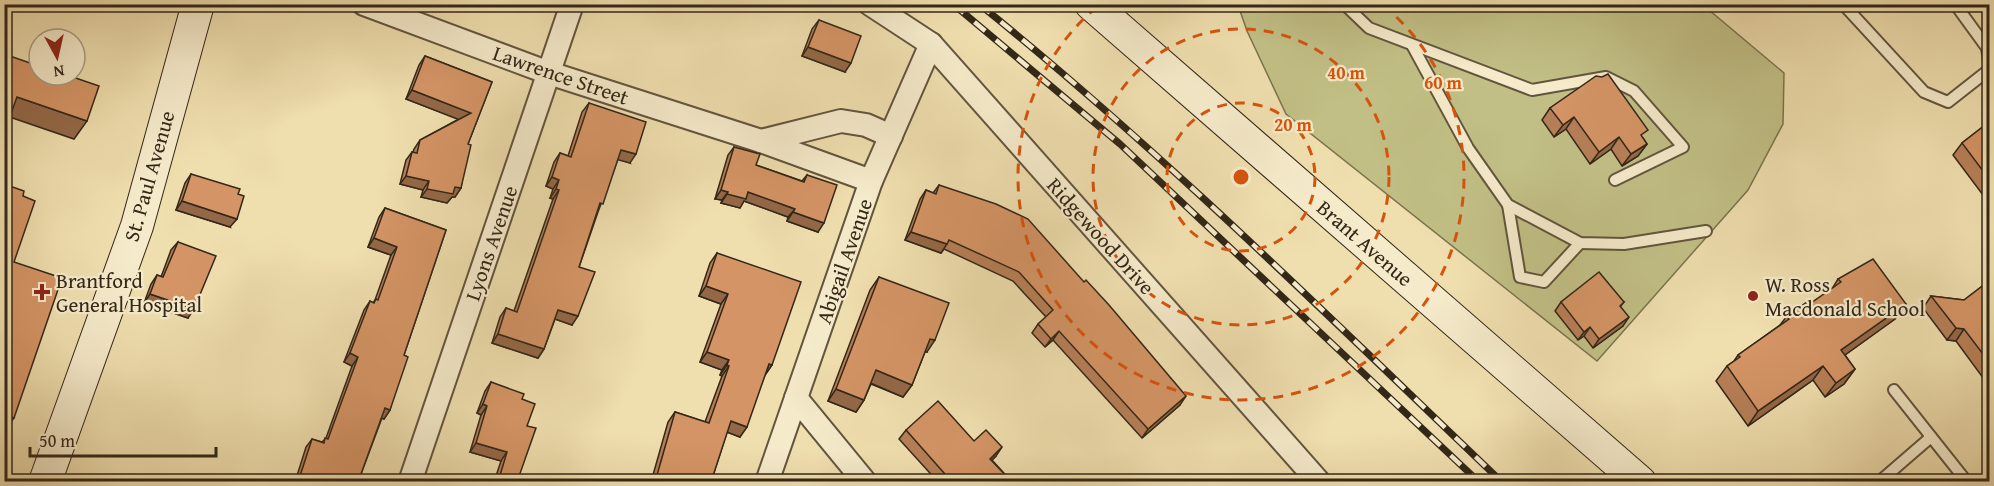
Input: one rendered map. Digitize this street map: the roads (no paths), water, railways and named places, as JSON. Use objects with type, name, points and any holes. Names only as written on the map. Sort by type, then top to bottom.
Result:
[{"type":"main road","name":"St. Paul Avenue","points":[[45,482],[137,226],[198,4]]},
{"type":"main road","name":"Brant Avenue","points":[[1091,4],[1640,482]]},
{"type":"street","name":"Lawrence Street","points":[[364,4],[387,8],[549,73],[761,141],[871,181]]},
{"type":"street","name":"Lyons Avenue","points":[[410,482],[572,4]]},
{"type":"street","name":"Ridgewood Drive","points":[[870,4],[931,45],[1319,482]]},
{"type":"street","name":"Abigail Avenue","points":[[767,482],[871,181],[931,45]]},
{"type":"street","points":[[761,141],[841,121],[866,125],[891,136]]},
{"type":"street","points":[[796,398],[865,482]]},
{"type":"lane","points":[[1344,4],[1369,28],[1532,90],[1606,77],[1634,91],[1683,147],[1615,180]]},
{"type":"lane","points":[[1843,4],[1924,92],[1948,102],[1989,68],[1988,48],[1955,4]]},
{"type":"lane","points":[[1412,45],[1468,148],[1508,205],[1520,276],[1544,282],[1580,243]]},
{"type":"lane","points":[[1508,205],[1580,243],[1624,244],[1706,231]]},
{"type":"lane","points":[[1894,390],[1967,482]]},
{"type":"lane","points":[[1879,482],[1931,437]]},
{"type":"railway","points":[[953,4],[1120,144],[1479,482]]},
{"type":"railway","points":[[979,4],[1047,60],[1180,177],[1502,482]]},
{"type":"place","name":"Brantford General Hospital","points":[[42,292]]},
{"type":"place","name":"W. Ross Macdonald School","points":[[1753,296]]}]
